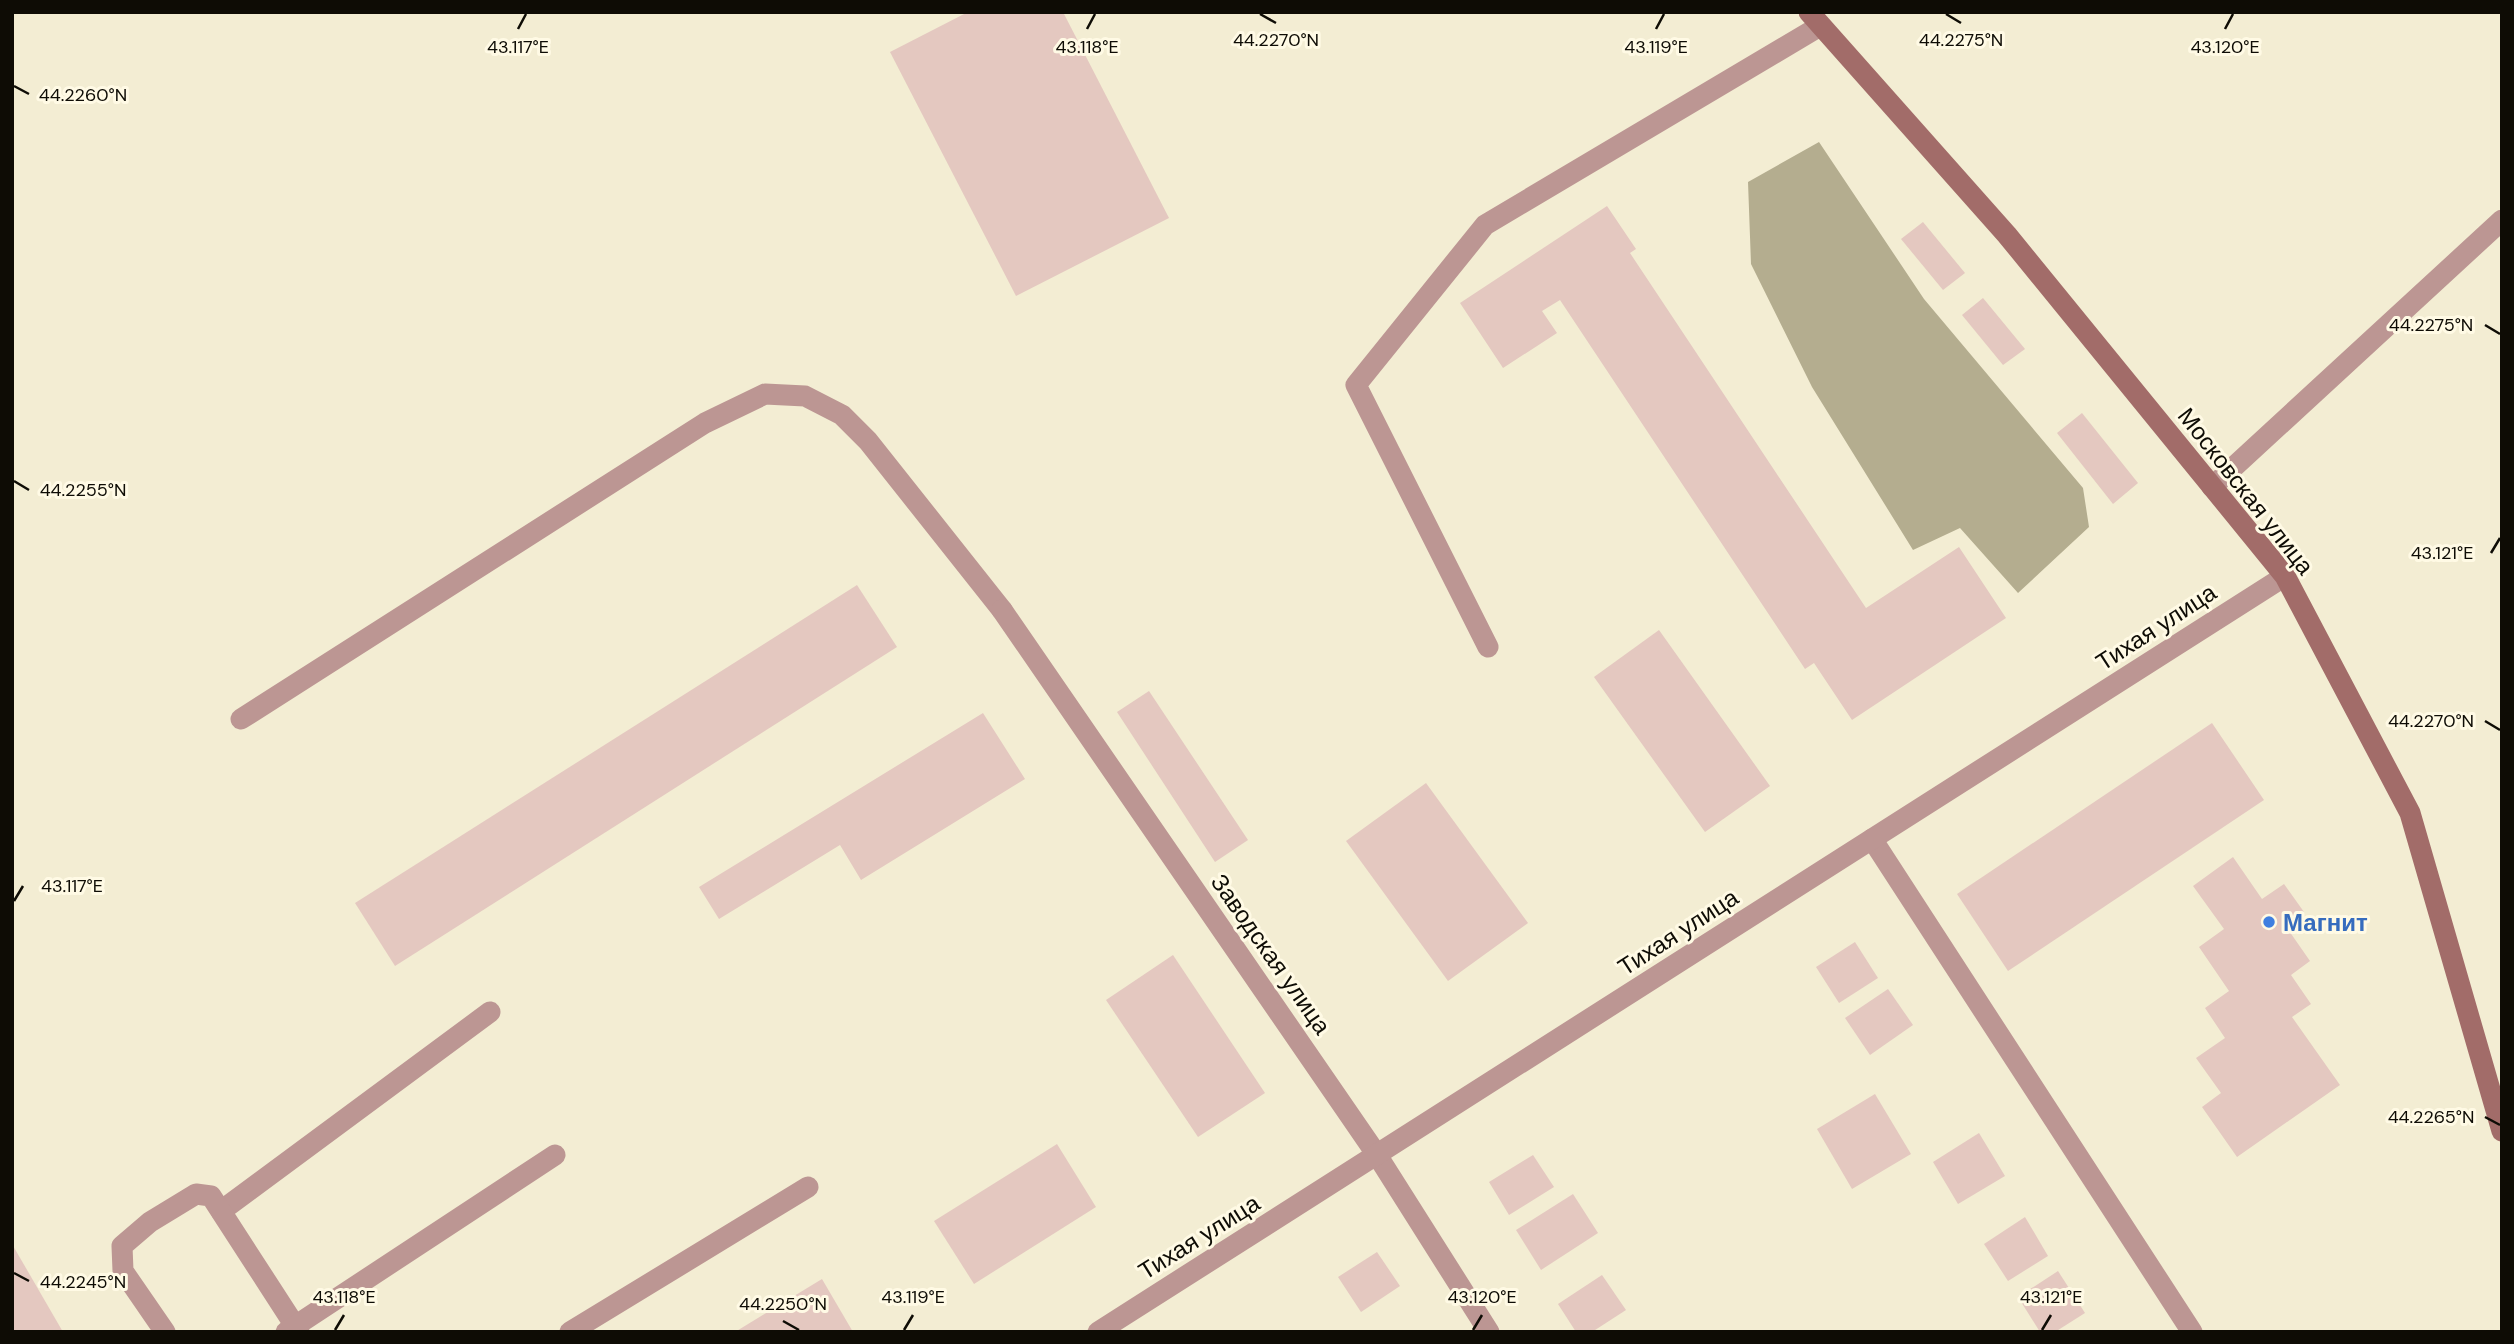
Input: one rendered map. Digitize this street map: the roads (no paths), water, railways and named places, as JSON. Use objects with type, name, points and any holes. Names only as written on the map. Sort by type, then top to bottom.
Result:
[{"type":"street","name":"Московская улица","points":[[1814,19],[2007,235],[2285,576],[2410,813],[2502,1131]]},
{"type":"street","points":[[1488,647],[1356,385],[1485,225],[1814,19]]},
{"type":"street","points":[[2212,487],[2502,220]]},
{"type":"street","name":"Заводская улица","points":[[241,719],[705,423],[765,394],[805,396],[842,415],[868,441],[1002,610],[1377,1154],[1489,1332]]},
{"type":"street","name":"Тихая улица","points":[[1098,1332],[2285,576]]},
{"type":"street","points":[[1872,839],[2192,1332]]},
{"type":"street","points":[[221,1211],[490,1012]]},
{"type":"street","points":[[165,1332],[123,1271],[122,1246],[150,1222],[196,1194],[211,1196],[294,1330],[555,1155]]},
{"type":"street","points":[[570,1332],[808,1187]]},
{"type":"place","name":"Магнит","points":[[2269,922]]}]
